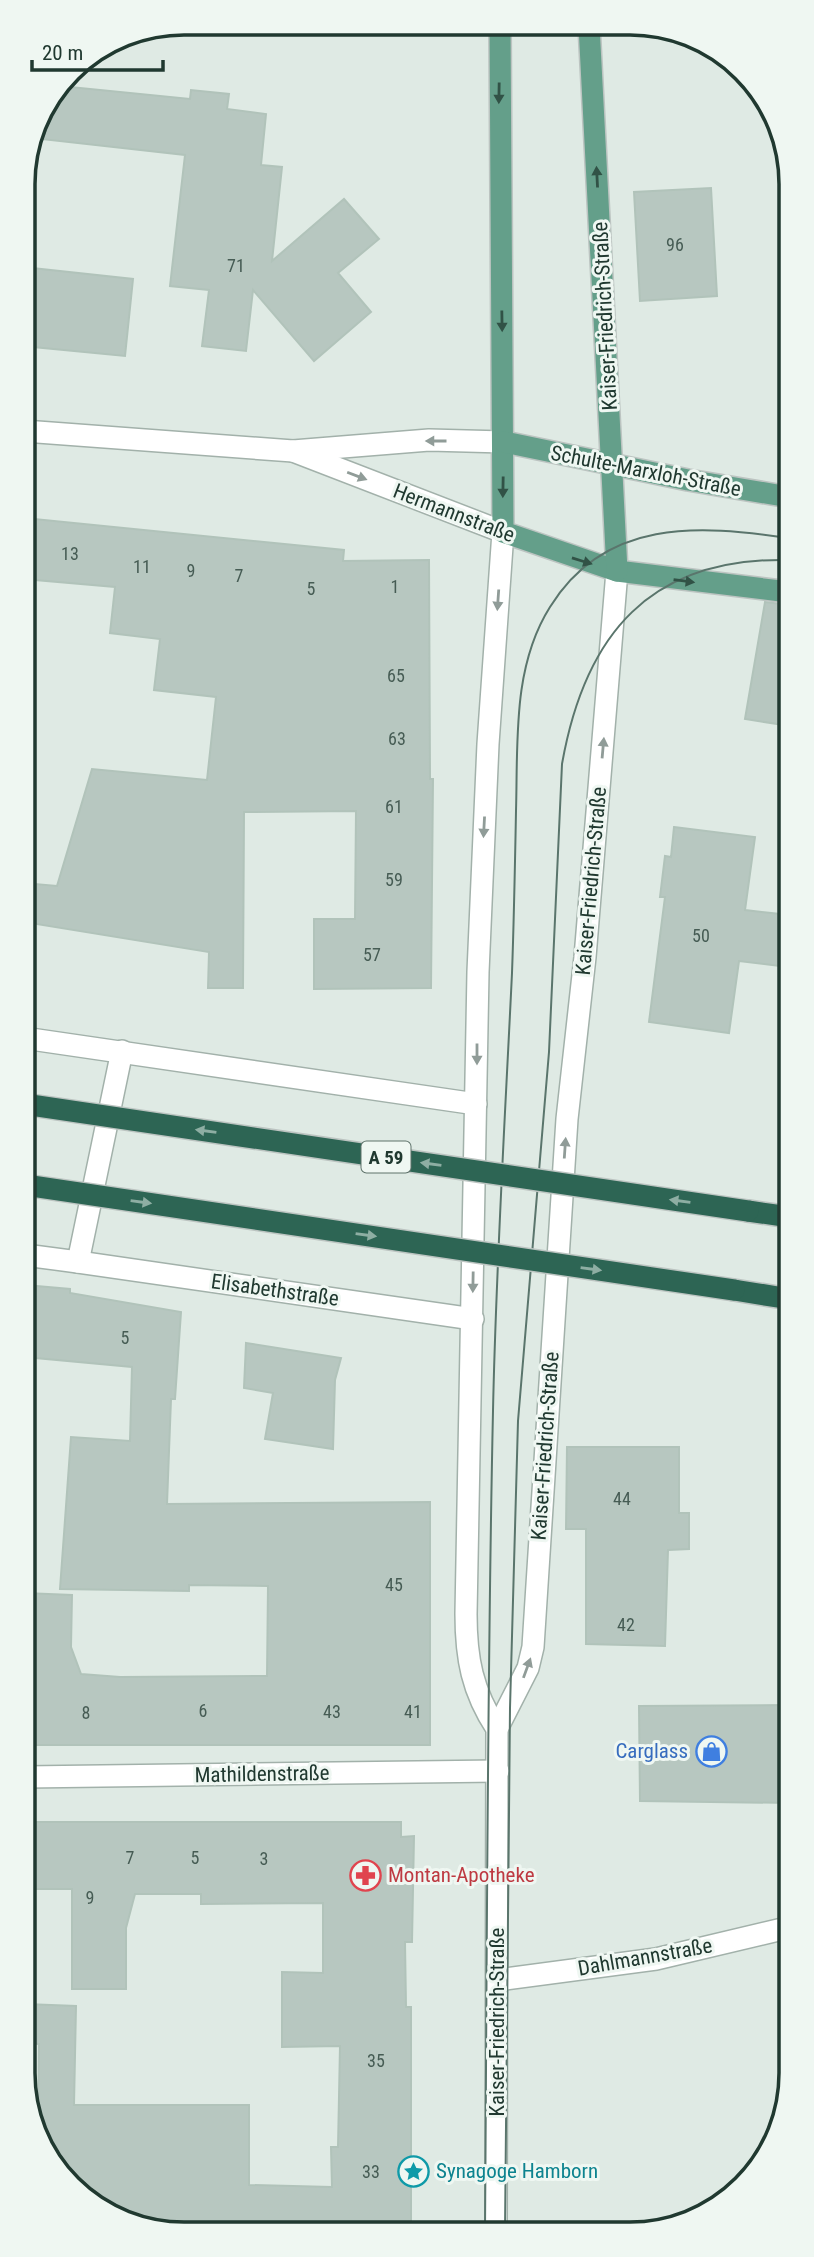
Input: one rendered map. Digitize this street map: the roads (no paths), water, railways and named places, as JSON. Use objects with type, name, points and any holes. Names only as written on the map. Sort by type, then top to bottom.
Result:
[{"type":"highway","name":"A 59","points":[[35,1106],[779,1215]]},
{"type":"highway","points":[[35,1186],[779,1297]]},
{"type":"main road","name":"Kaiser-Friedrich-Straße","points":[[500,35],[503,532]]},
{"type":"main road","name":"Kaiser-Friedrich-Straße","points":[[590,35],[617,571]]},
{"type":"main road","name":"Schulte-Marxloh-Straße","points":[[504,442],[779,495]]},
{"type":"main road","name":"Hermannstraße","points":[[503,532],[617,571]]},
{"type":"main road","points":[[617,571],[779,591]]},
{"type":"street","name":"Hermannstraße","points":[[35,432],[293,451],[429,440],[504,442]]},
{"type":"street","name":"Hermannstraße","points":[[293,451],[503,532]]},
{"type":"street","name":"Kaiser-Friedrich-Straße","points":[[497,1729],[480,1702],[470,1675],[466,1648],[478,972],[488,744],[503,532]]},
{"type":"street","name":"Kaiser-Friedrich-Straße","points":[[496,2222],[497,1729],[528,1668],[533,1647],[567,1119],[586,944],[617,571]]},
{"type":"street","points":[[35,1039],[476,1104]]},
{"type":"street","points":[[78,1262],[122,1051]]},
{"type":"street","name":"Elisabethstraße","points":[[35,1256],[472,1318]]},
{"type":"street","name":"Mathildenstraße","points":[[35,1777],[498,1771]]},
{"type":"street","name":"Dahlmannstraße","points":[[498,1980],[656,1959],[779,1930]]},
{"type":"tram line","points":[[485,2222],[493,1411],[498,1247],[512,973],[518,732],[523,680],[538,630],[550,607],[572,578],[598,557],[626,543],[656,534],[721,531],[779,537]]},
{"type":"tram line","points":[[505,2222],[510,1708],[518,1421],[549,1052],[562,764],[573,718],[588,677],[607,642],[632,612],[662,589],[698,572],[740,563],[779,561]]},
{"type":"place","name":"Carglass","points":[[711,1751]]},
{"type":"place","name":"Montan-Apotheke","points":[[365,1875]]},
{"type":"place","name":"Synagoge Hamborn","points":[[413,2171]]}]
